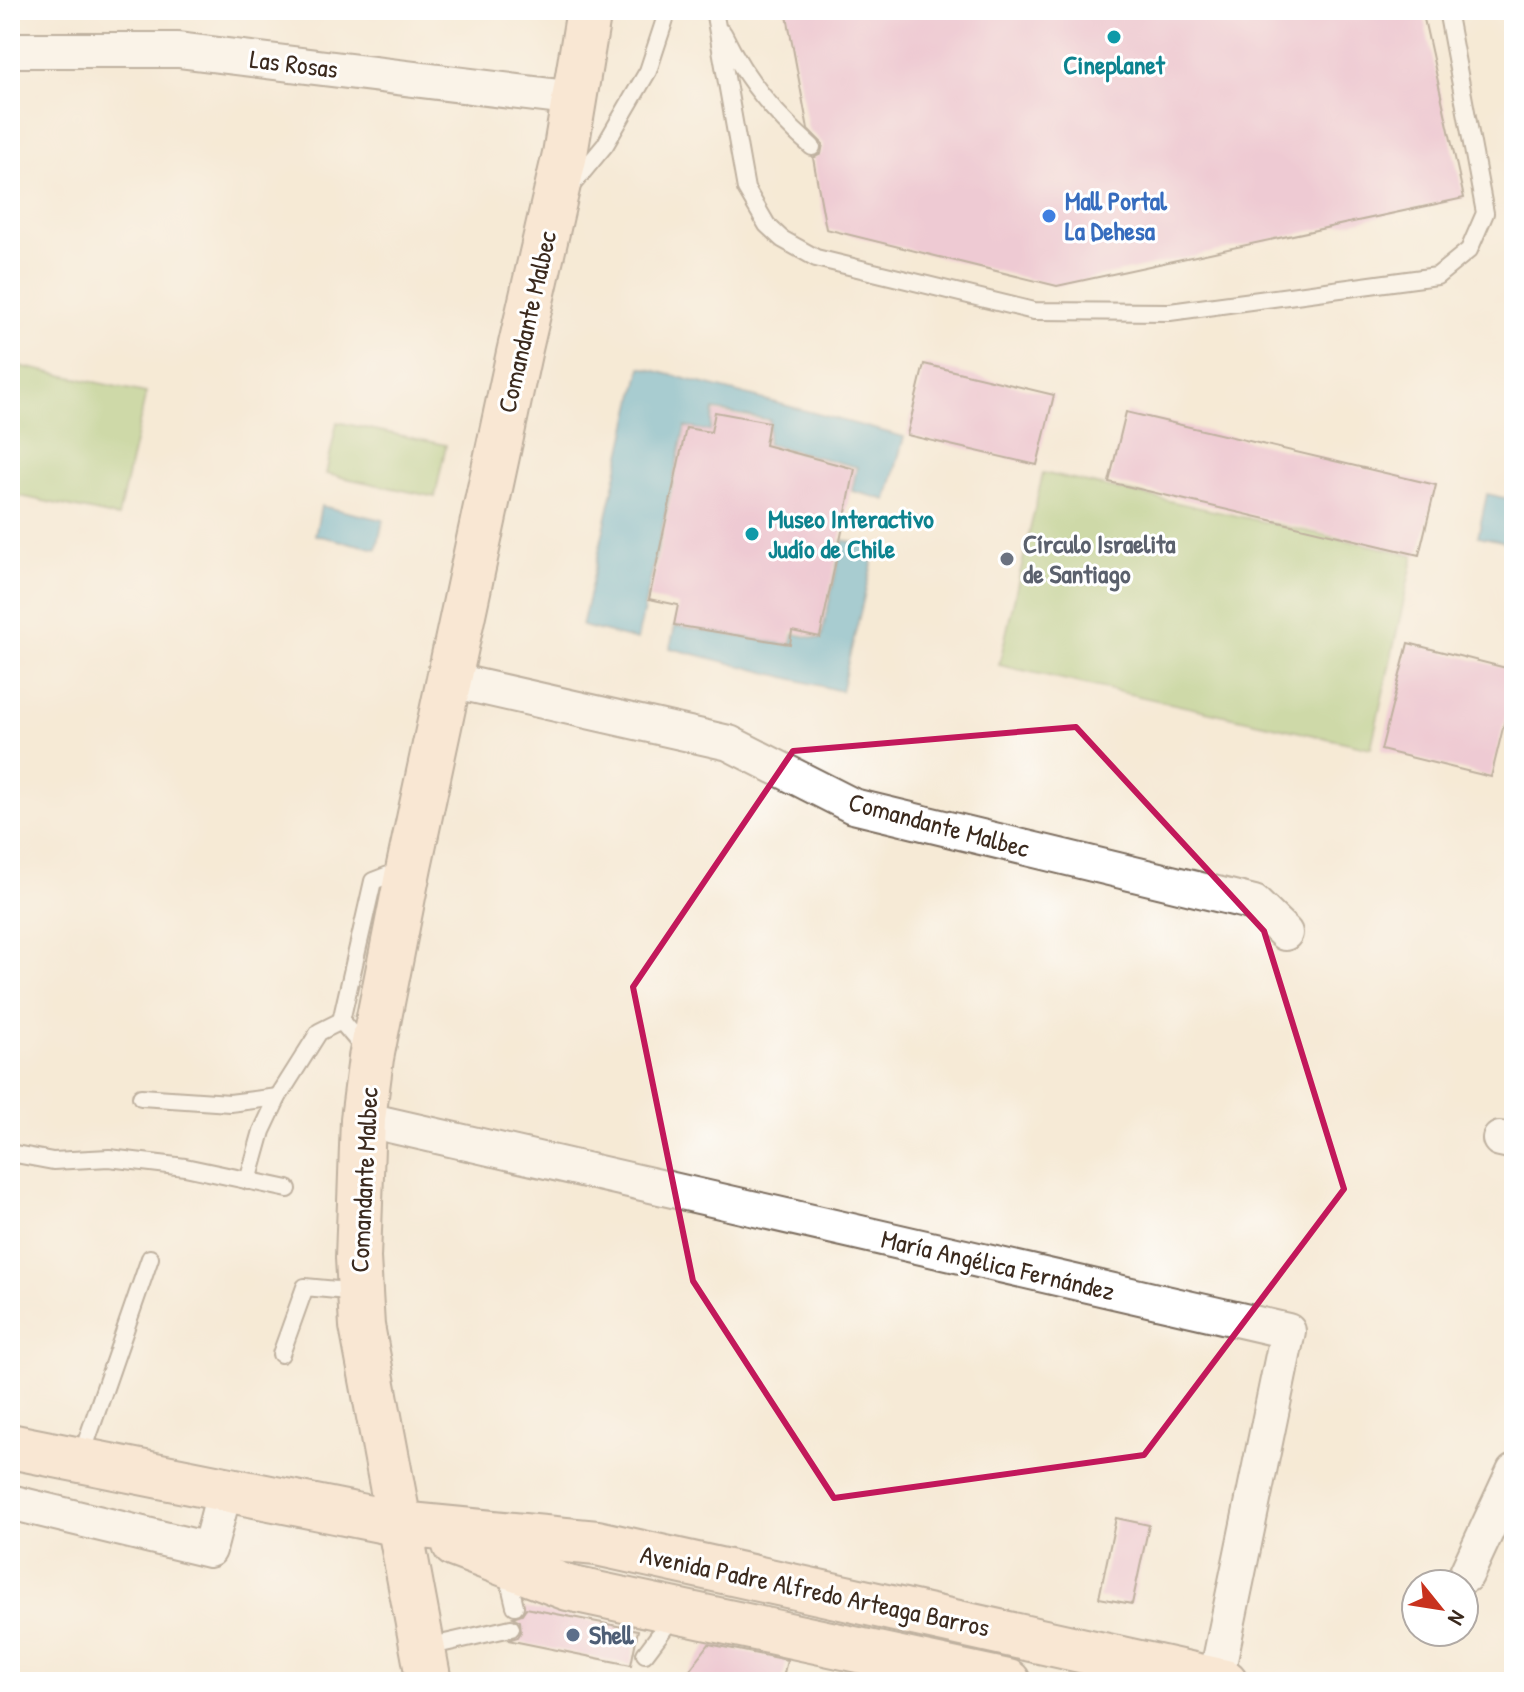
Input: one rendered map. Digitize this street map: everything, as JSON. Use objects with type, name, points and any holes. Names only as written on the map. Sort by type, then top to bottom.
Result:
[{"type":"main road","name":"Comandante Malbec","points":[[426,1665],[362,1326],[358,1258],[363,1119],[371,1058],[409,866],[576,99],[589,10]]},
{"type":"main road","name":"Avenida Padre Alfredo Arteaga Barros","points":[[10,1446],[400,1524],[597,1543],[1221,1680]]},
{"type":"main road","name":"Avenida Padre Alfredo Arteaga Barros","points":[[400,1524],[568,1588],[1008,1682]]},
{"type":"street","name":"Las Rosas","points":[[10,50],[178,50],[576,99]]},
{"type":"street","name":"Comandante Malbec","points":[[450,680],[729,743],[853,806],[1254,903],[1285,933]]},
{"type":"street","name":"María Angélica Fernández","points":[[363,1119],[1288,1331],[1221,1680]]},
{"type":"street","points":[[1469,1568],[1514,1471]]},
{"type":"street","points":[[10,1502],[209,1550],[225,1489]]},
{"type":"lane","points":[[552,208],[605,145],[648,71],[668,10]]},
{"type":"lane","points":[[714,12],[746,189],[767,225],[799,250],[816,258],[1034,311],[1170,312],[1437,276],[1469,250],[1485,213],[1447,10]]},
{"type":"lane","points":[[714,12],[743,68],[761,94],[812,147]]},
{"type":"lane","points":[[341,1021],[373,881],[409,866]]},
{"type":"lane","points":[[341,1021],[371,1058]]},
{"type":"lane","points":[[248,1181],[262,1131],[278,1097],[319,1032],[341,1021]]},
{"type":"lane","points":[[141,1097],[230,1103],[278,1097]]},
{"type":"lane","points":[[10,1153],[53,1161],[109,1158],[185,1167],[288,1189]]},
{"type":"lane","points":[[81,1460],[150,1258]]},
{"type":"lane","points":[[281,1354],[305,1287],[360,1293]]},
{"type":"lane","points":[[505,1564],[515,1606]]},
{"type":"lane","points":[[645,1654],[677,1611]]},
{"type":"lane","points":[[426,1665],[511,1628]]},
{"type":"highlighted area","points":[[1076,727],[1264,931],[1344,1189],[1144,1455],[834,1498],[693,1281],[633,987],[793,751]]},
{"type":"green space","points":[[10,364],[146,393],[118,517],[10,494]]},
{"type":"green space","points":[[337,422],[446,445],[435,497],[326,474]]},
{"type":"green space","points":[[1043,473],[1414,555],[1371,748],[999,665]]},
{"type":"water","points":[[641,367],[904,437],[887,500],[852,491],[857,467],[767,444],[770,420],[714,410],[710,431],[685,427],[637,640],[582,626]]},
{"type":"water","points":[[1487,494],[1514,500],[1514,544],[1478,536]]},
{"type":"water","points":[[321,506],[383,520],[377,549],[315,535]]},
{"type":"water","points":[[843,540],[876,548],[841,691],[670,648],[675,626],[791,645],[794,634],[821,639]]},
{"type":"building","points":[[786,10],[1422,10],[1464,198],[1057,286],[826,229],[813,158],[821,154],[823,144],[808,129]]},
{"type":"building","points":[[924,364],[1054,395],[1037,465],[907,435]]},
{"type":"building","name":"Museo Interactivo Judío de Chile","points":[[715,412],[769,422],[765,445],[855,469],[820,637],[792,631],[790,644],[674,625],[678,605],[649,599],[686,428],[711,432]]},
{"type":"building","points":[[1126,412],[1436,485],[1419,555],[1109,482]]},
{"type":"building","points":[[1408,643],[1514,670],[1514,683],[1491,777],[1381,750]]},
{"type":"building","points":[[1116,1518],[1149,1525],[1132,1604],[1099,1598]]},
{"type":"building","name":"Shell","points":[[526,1608],[638,1630],[631,1665],[508,1640],[518,1637],[521,1632],[520,1621],[513,1617],[522,1614]]},
{"type":"building","points":[[709,1644],[787,1660],[782,1682],[719,1682],[686,1675]]},
{"type":"place","name":"Cineplanet","points":[[1114,37]]},
{"type":"place","name":"Mall Portal La Dehesa","points":[[1049,216]]},
{"type":"place","name":"Museo Interactivo Judío de Chile","points":[[752,534]]},
{"type":"place","name":"Círculo Israelita de Santiago","points":[[1007,559]]},
{"type":"place","name":"Shell","points":[[573,1635]]}]
